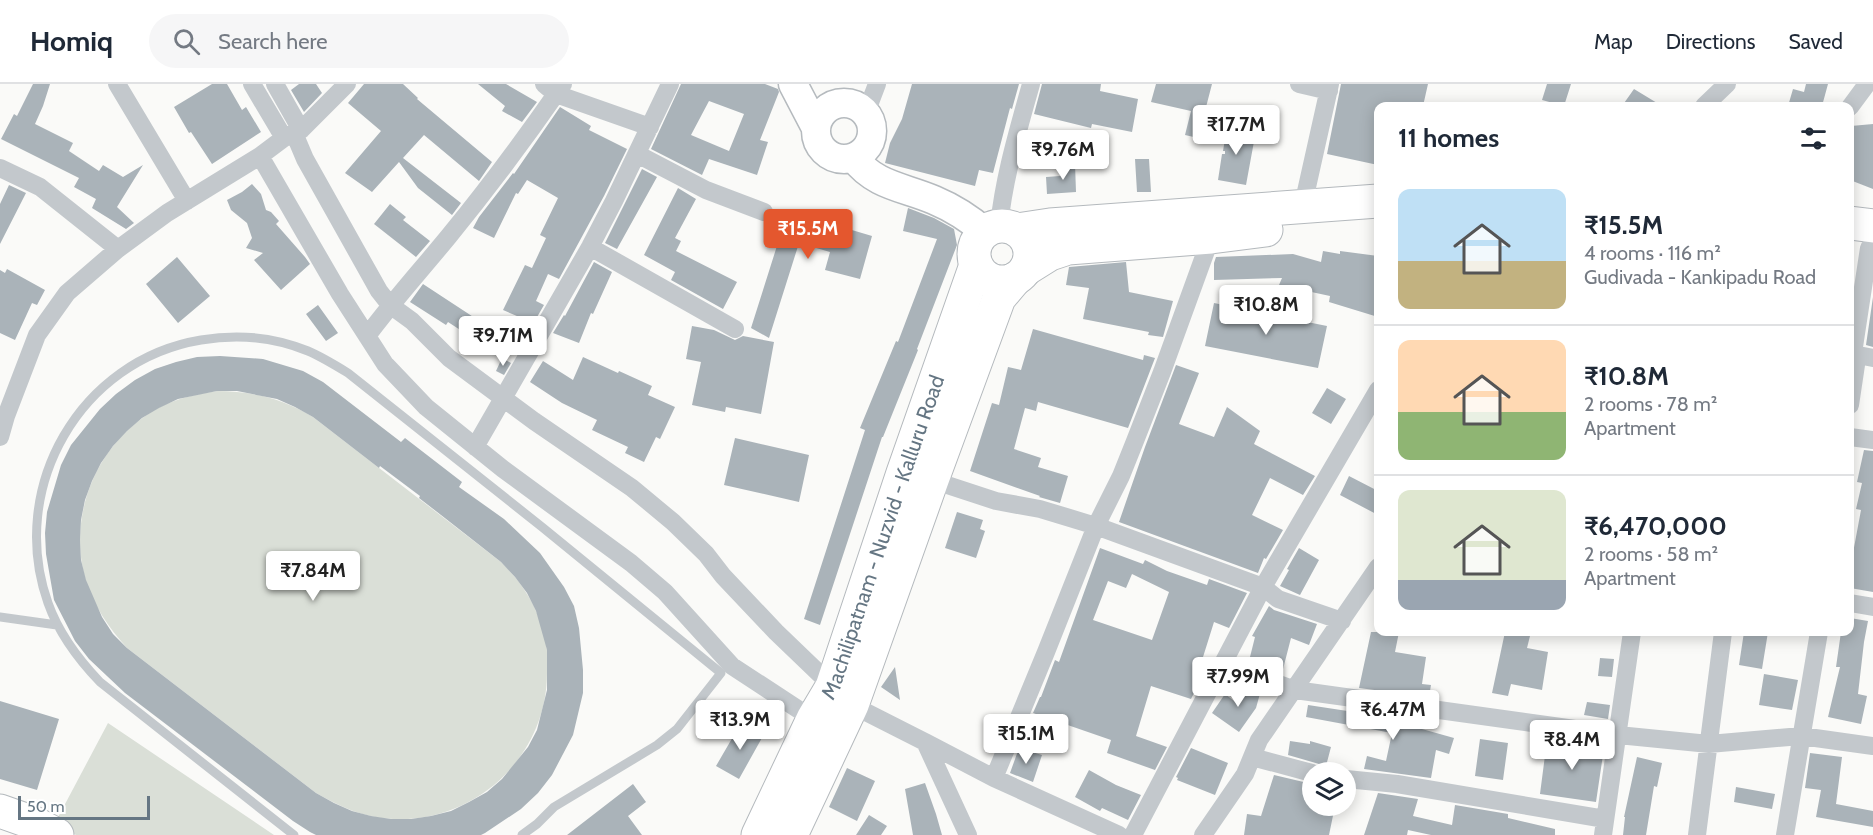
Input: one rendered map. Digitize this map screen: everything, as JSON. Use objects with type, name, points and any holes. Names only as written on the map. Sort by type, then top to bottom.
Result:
[{"type":"highway","points":[[1001,229],[1024,236],[1029,243],[1029,261],[1021,274],[1007,282],[997,282],[981,273],[974,256],[979,239],[1001,229],[1374,201]]},
{"type":"highway","name":"Machilipatnam - Nuzvid - Kalluru Road","points":[[791,835],[842,696],[932,480],[999,298],[1021,274],[1050,254],[1068,248],[1374,222]]},
{"type":"highway","name":"Machilipatnam - Nuzvid - Kalluru Road","points":[[758,835],[813,719],[842,696],[903,473],[976,265]]},
{"type":"highway","points":[[0,811],[34,823],[57,835]]},
{"type":"highway","points":[[0,827],[23,835]]},
{"type":"main road","points":[[793,84],[816,128],[818,142],[827,153],[840,159],[854,158],[868,147],[873,130],[859,108],[807,84]]},
{"type":"main road","points":[[816,128],[820,115],[834,104],[859,108]]},
{"type":"main road","points":[[854,158],[880,181],[942,203],[1001,229]]},
{"type":"street","points":[[117,84],[187,201]]},
{"type":"street","points":[[252,84],[293,134]]},
{"type":"street","points":[[274,84],[305,159],[379,291],[390,305],[412,321],[449,358],[534,421],[632,488],[673,522],[706,554],[730,585],[842,696],[994,778],[1119,835]]},
{"type":"street","points":[[0,437],[6,396],[37,335],[67,293],[118,249],[167,213],[293,134],[346,84]]},
{"type":"street","points":[[475,447],[590,247],[670,84]]},
{"type":"street","points":[[859,108],[877,84]]},
{"type":"street","points":[[1001,229],[1002,194],[1031,84]]},
{"type":"street","points":[[1299,84],[1330,87],[1303,205]]},
{"type":"street","points":[[1708,102],[1727,84]]},
{"type":"street","points":[[1854,102],[1867,84]]},
{"type":"street","points":[[367,336],[390,305],[457,227],[535,125],[554,87],[650,127]]},
{"type":"street","points":[[637,154],[706,190],[764,212]]},
{"type":"street","points":[[260,156],[385,364],[418,398],[475,447],[631,563],[665,592],[732,666],[813,719]]},
{"type":"street","points":[[0,168],[40,187],[118,249]]},
{"type":"street","points":[[994,778],[1096,526],[1121,476],[1211,237]]},
{"type":"street","points":[[1854,342],[1863,238]]},
{"type":"street","points":[[590,247],[735,329]]},
{"type":"street","points":[[1854,354],[1873,358]]},
{"type":"street","points":[[1854,362],[1856,365],[1854,378]]},
{"type":"street","points":[[1133,835],[1263,587],[1374,397]]},
{"type":"street","points":[[1854,438],[1873,440]]},
{"type":"street","points":[[932,480],[996,501],[1040,509],[1096,526],[1263,587],[1278,599],[1342,621]]},
{"type":"street","points":[[1207,834],[1245,774],[1259,740],[1374,573]]},
{"type":"street","points":[[1854,604],[1873,607]]},
{"type":"street","points":[[1356,780],[1397,784],[1604,827],[1631,636]]},
{"type":"street","points":[[1697,835],[1722,636]]},
{"type":"street","points":[[1785,835],[1818,636]]},
{"type":"street","points":[[1224,664],[1295,690],[1618,735],[1709,744],[1801,736],[1873,747]]},
{"type":"street","points":[[925,742],[968,835]]},
{"type":"street","points":[[1252,757],[1302,770]]},
{"type":"lane","points":[[294,835],[100,682],[84,665],[69,646],[57,625],[48,603],[37,556],[36,532],[43,485],[55,452],[73,420],[88,402],[114,378],[144,358],[189,342],[236,337],[260,339],[284,343],[328,361],[357,380],[542,526],[721,673],[677,729],[657,745],[554,807],[522,835]]},
{"type":"lane","points":[[0,617],[57,625]]},
{"type":"shaded area","points":[[217,391],[267,397],[290,405],[313,417],[501,562],[531,600],[546,643],[547,673],[544,703],[535,731],[520,757],[501,779],[478,796],[452,810],[423,817],[393,819],[363,814],[334,803],[316,793],[127,648],[102,616],[88,588],[81,553],[81,528],[85,503],[93,480],[105,458],[120,438],[139,421],[174,401]]},
{"type":"shaded area","points":[[108,723],[274,835],[76,835],[55,823]]},
{"type":"building","points":[[33,84],[50,84],[35,124],[73,143],[69,151],[99,171],[103,165],[123,177],[143,165],[117,207],[134,223],[126,229],[92,208],[96,199],[74,187],[79,178],[1,139],[14,114],[17,116]]},
{"type":"building","points":[[212,84],[227,84],[242,110],[246,107],[261,132],[212,164],[191,132],[189,133],[174,107]]},
{"type":"building","points":[[299,84],[316,84],[322,93],[304,112],[291,90]]},
{"type":"building","points":[[364,84],[403,84],[417,99],[492,162],[479,181],[424,135],[403,158],[461,203],[452,215],[418,188],[399,162],[372,192],[345,173],[381,131],[348,103]]},
{"type":"building","points":[[478,84],[506,84],[537,102],[522,122],[502,111],[505,106]]},
{"type":"building","points":[[681,84],[765,84],[778,89],[779,92],[760,140],[768,142],[757,175],[709,159],[702,175],[651,149]],"holes":[[[709,101],[744,114],[729,151],[691,135]]]},
{"type":"building","points":[[912,84],[1019,84],[1012,109],[1010,108],[993,173],[979,170],[975,186],[885,163],[890,143],[902,119]]},
{"type":"building","points":[[1042,84],[1101,84],[1100,91],[1138,99],[1132,132],[1092,124],[1091,128],[1034,114]]},
{"type":"building","points":[[1156,84],[1212,84],[1198,138],[1185,135],[1191,111],[1151,102]]},
{"type":"building","points":[[1341,84],[1428,84],[1424,102],[1374,102],[1374,164],[1327,154]]},
{"type":"building","points":[[1547,84],[1571,84],[1565,102],[1542,100]]},
{"type":"building","points":[[1806,84],[1828,84],[1823,102],[1789,102],[1793,89],[1804,92]]},
{"type":"building","points":[[1634,89],[1655,102],[1625,102]]},
{"type":"building","points":[[560,107],[591,126],[589,130],[627,149],[559,279],[548,274],[536,301],[544,305],[529,331],[520,327],[524,319],[503,310],[525,265],[532,268],[546,238],[540,235],[558,198],[527,180],[518,194],[516,193],[494,238],[473,228]]},
{"type":"building","points":[[1873,124],[1873,189],[1854,182],[1854,126]]},
{"type":"building","points":[[1227,127],[1249,131],[1248,135],[1255,136],[1246,185],[1218,180],[1222,154],[1225,154],[1223,151]]},
{"type":"building","points":[[1135,159],[1149,159],[1151,192],[1137,192]]},
{"type":"building","points":[[1075,164],[1076,192],[1047,194],[1046,177],[1060,176],[1060,165]]},
{"type":"building","points":[[642,169],[657,177],[617,249],[605,243]]},
{"type":"building","points":[[252,184],[261,194],[266,210],[279,221],[276,224],[310,264],[281,290],[254,260],[263,253],[246,248],[252,238],[247,223],[231,210],[227,200]]},
{"type":"building","points":[[9,185],[26,193],[0,244],[0,204]]},
{"type":"building","points":[[678,188],[696,199],[675,238],[681,241],[676,251],[737,282],[723,309],[671,280],[675,272],[644,255]]},
{"type":"building","points":[[390,204],[406,217],[403,220],[430,241],[416,257],[374,224]]},
{"type":"building","points":[[908,208],[954,229],[957,245],[918,350],[882,437],[820,625],[804,619],[865,430],[860,428],[896,341],[898,342],[937,239],[903,231]]},
{"type":"building","points":[[788,211],[872,236],[860,279],[825,270],[830,252],[799,243],[769,338],[751,328]]},
{"type":"building","points":[[1323,251],[1374,255],[1374,316],[1329,302],[1330,296],[1279,285],[1282,278],[1214,280],[1216,257],[1293,254],[1321,262]]},
{"type":"building","points":[[177,257],[210,296],[178,323],[146,284]]},
{"type":"building","points":[[594,262],[612,272],[579,343],[553,333],[565,316]]},
{"type":"building","points":[[1126,262],[1129,292],[1173,301],[1163,337],[1148,335],[1149,332],[1083,319],[1089,288],[1066,285],[1069,267]]},
{"type":"building","points":[[7,269],[45,290],[37,305],[32,303],[15,340],[0,333],[0,270],[5,273]]},
{"type":"building","points":[[423,284],[484,324],[474,339],[448,322],[446,325],[410,302]]},
{"type":"building","points":[[1873,297],[1873,347],[1866,345]]},
{"type":"building","points":[[1214,303],[1327,326],[1318,368],[1205,346]]},
{"type":"building","points":[[318,305],[338,333],[326,341],[306,314]]},
{"type":"building","points":[[692,326],[714,330],[735,340],[743,336],[774,342],[761,414],[726,407],[725,412],[692,405],[701,362],[686,359]]},
{"type":"building","points":[[1033,329],[1143,360],[1144,355],[1155,358],[1128,428],[1038,402],[1036,411],[1025,408],[1014,449],[1041,458],[1038,467],[1068,476],[1060,503],[970,471],[992,403],[999,405],[1008,367],[1021,370]]},
{"type":"building","points":[[197,357],[263,359],[303,371],[323,382],[401,442],[405,438],[462,482],[459,487],[504,519],[540,553],[564,587],[574,606],[579,628],[583,670],[583,693],[573,735],[552,775],[538,793],[521,809],[485,833],[481,835],[316,835],[293,821],[125,693],[89,659],[75,641],[54,600],[46,554],[47,512],[61,465],[71,445],[100,409],[116,394],[155,369]],"holes":[[[217,391],[237,391],[277,399],[313,417],[379,468],[380,466],[420,496],[419,498],[501,562],[527,593],[536,611],[547,650],[547,690],[537,730],[528,747],[502,779],[487,792],[451,811],[411,819],[371,816],[334,803],[316,793],[127,648],[113,634],[102,617],[86,580],[81,560],[80,540],[85,500],[101,463],[127,431],[142,418],[159,408],[178,399]]]},
{"type":"building","points":[[583,357],[652,386],[648,395],[675,407],[660,439],[656,437],[644,462],[625,453],[628,447],[592,430],[597,420],[562,403],[530,382],[543,361],[573,380]]},
{"type":"building","points":[[502,358],[511,363],[504,375],[496,371]]},
{"type":"building","points":[[1176,365],[1199,373],[1179,424],[1214,437],[1227,407],[1260,431],[1254,444],[1315,476],[1303,495],[1270,478],[1252,515],[1283,530],[1266,559],[1264,558],[1258,573],[1119,522]]},
{"type":"building","points":[[1327,388],[1346,399],[1331,424],[1312,413]]},
{"type":"building","points":[[735,438],[809,455],[799,502],[724,485]]},
{"type":"building","points":[[1864,450],[1873,451],[1873,592],[1854,589],[1854,548],[1861,510],[1856,509],[1862,483],[1857,482]]},
{"type":"building","points":[[1349,476],[1374,489],[1374,513],[1340,495]]},
{"type":"building","points":[[957,512],[983,520],[980,529],[985,531],[976,558],[945,548]]},
{"type":"building","points":[[1100,548],[1143,564],[1145,560],[1167,571],[1207,585],[1209,579],[1247,593],[1229,628],[1214,622],[1198,673],[1203,675],[1191,699],[1151,686],[1136,736],[1167,747],[1155,770],[1107,753],[1111,740],[1033,713],[1055,660],[1059,662]],"holes":[[[1132,574],[1169,592],[1152,640],[1093,620],[1108,581],[1126,588]]]},
{"type":"building","points":[[1299,548],[1319,560],[1300,595],[1280,586]]},
{"type":"building","points":[[1269,606],[1274,610],[1317,624],[1309,645],[1291,638],[1282,673],[1249,661],[1255,637],[1252,636]]},
{"type":"building","points":[[1854,619],[1868,621],[1858,694],[1867,696],[1861,724],[1828,717],[1840,667],[1836,667],[1840,636],[1854,636]]},
{"type":"building","points":[[1371,632],[1374,632],[1374,636],[1398,636],[1395,652],[1426,657],[1422,684],[1431,685],[1429,697],[1359,688]]},
{"type":"building","points":[[1504,636],[1530,636],[1527,648],[1548,652],[1542,690],[1511,684],[1508,696],[1492,693]]},
{"type":"building","points":[[1743,636],[1767,636],[1762,669],[1739,665]]},
{"type":"building","points":[[1600,658],[1614,659],[1612,677],[1598,676]]},
{"type":"building","points":[[895,667],[900,700],[881,687]]},
{"type":"building","points":[[1764,674],[1798,680],[1792,710],[1759,705]]},
{"type":"building","points":[[1245,684],[1261,690],[1256,708],[1239,732],[1212,713],[1225,694],[1238,704]]},
{"type":"building","points":[[0,701],[59,719],[37,790],[0,779]]},
{"type":"building","points":[[1587,702],[1610,705],[1608,719],[1584,715]]},
{"type":"building","points":[[1308,705],[1354,712],[1355,710],[1424,724],[1422,729],[1454,738],[1449,754],[1436,750],[1431,778],[1364,769],[1367,756],[1386,761],[1392,733],[1306,717]]},
{"type":"building","points":[[741,723],[763,736],[739,779],[716,766]]},
{"type":"building","points":[[1480,739],[1508,743],[1503,780],[1475,776]]},
{"type":"building","points":[[1547,740],[1604,748],[1596,802],[1540,794]]},
{"type":"building","points":[[1290,741],[1310,744],[1310,741],[1331,747],[1327,762],[1312,762],[1288,755]]},
{"type":"building","points":[[1019,748],[1042,755],[1033,782],[1010,773]]},
{"type":"building","points":[[1191,748],[1228,763],[1215,795],[1177,780],[1176,777]]},
{"type":"building","points":[[1810,753],[1842,757],[1836,804],[1873,811],[1873,827],[1816,817],[1821,790],[1805,788]]},
{"type":"building","points":[[1637,757],[1662,763],[1657,787],[1654,786],[1646,835],[1623,835],[1624,817]]},
{"type":"building","points":[[847,768],[875,781],[857,821],[829,807]]},
{"type":"building","points":[[1089,770],[1116,785],[1141,795],[1128,820],[1102,808],[1100,811],[1075,797]]},
{"type":"building","points":[[1274,775],[1302,782],[1302,816],[1333,816],[1329,835],[1244,835],[1247,814],[1261,816]]},
{"type":"building","points":[[925,783],[942,835],[913,835],[905,789]]},
{"type":"building","points":[[633,784],[646,802],[628,816],[642,835],[567,835]]},
{"type":"building","points":[[1736,787],[1775,794],[1772,809],[1734,802]]},
{"type":"building","points":[[1378,793],[1418,799],[1413,816],[1452,825],[1455,805],[1508,814],[1508,818],[1555,829],[1555,835],[1431,835],[1408,830],[1407,835],[1364,835]]},
{"type":"building","points":[[869,815],[887,826],[881,835],[856,835]]}]
